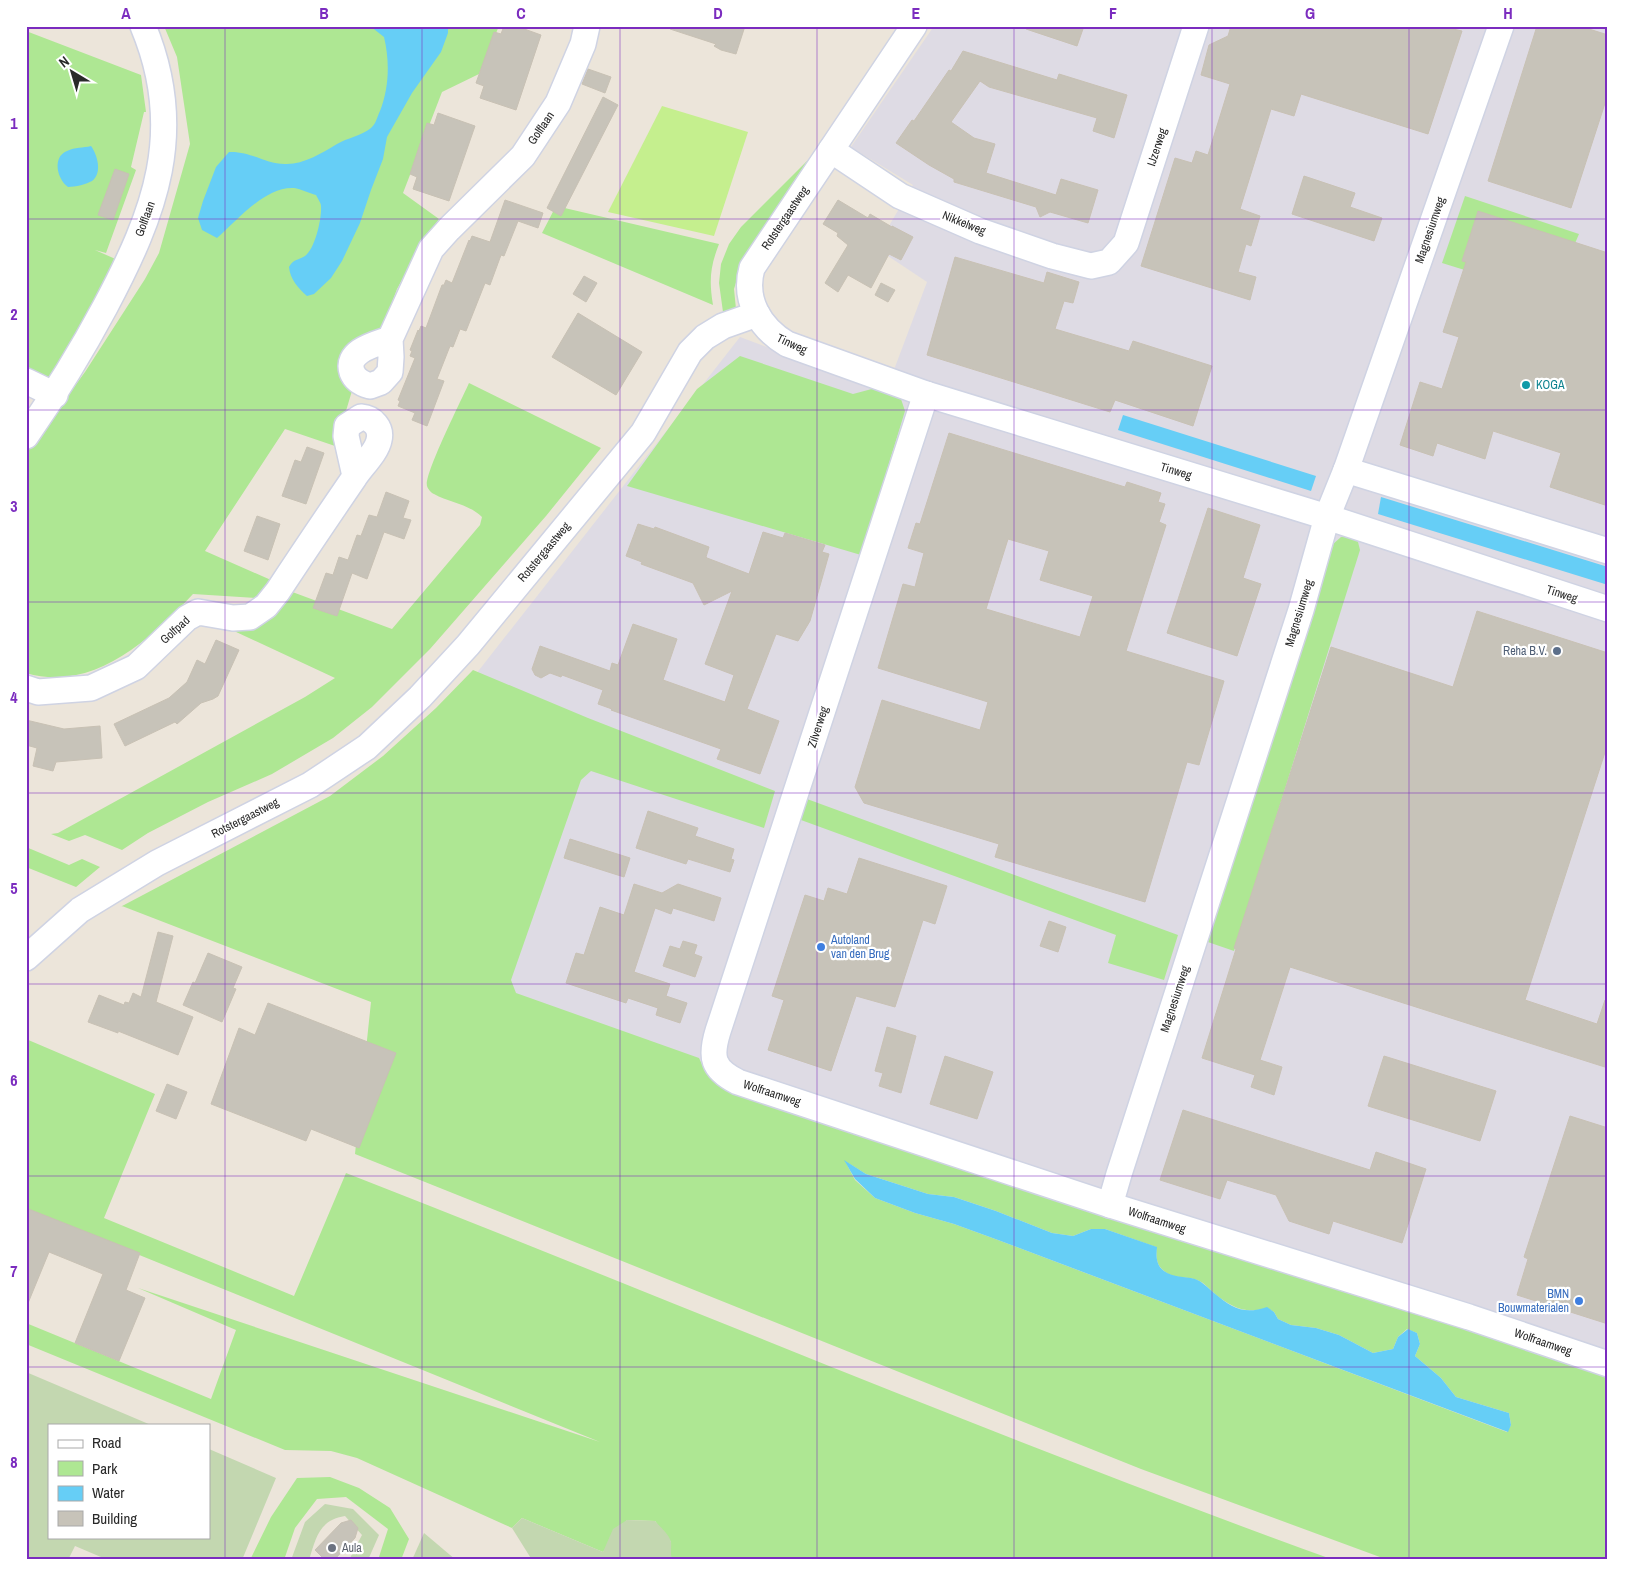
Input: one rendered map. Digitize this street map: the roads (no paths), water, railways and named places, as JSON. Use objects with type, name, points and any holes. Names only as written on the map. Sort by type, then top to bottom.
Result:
[{"type":"street","name":"Golflaan","points":[[26,436],[84,346],[129,260],[149,213],[159,176],[164,140],[161,88],[153,52],[143,26]]},
{"type":"street","name":"Golflaan","points":[[390,339],[432,249],[448,229],[522,156],[558,103],[583,44],[588,26]]},
{"type":"street","name":"Rotstergaastweg","points":[[26,958],[80,910],[156,864],[310,785],[367,748],[420,697],[468,645],[643,433],[690,352],[705,338],[723,326],[757,314],[748,290],[752,268],[914,26]]},
{"type":"street","name":"IJzerweg","points":[[1109,262],[1126,243],[1196,26]]},
{"type":"street","name":"Magnesiumweg","points":[[1110,1205],[1217,866],[1301,610],[1327,517],[1346,470],[1501,26]]},
{"type":"street","name":"Nikkelweg","points":[[831,150],[900,196],[980,231],[1052,256],[1091,266],[1109,262]]},
{"type":"street","name":"Tinweg","points":[[757,314],[774,337],[787,344],[926,394],[1327,517],[1608,609]]},
{"type":"street","points":[[26,381],[54,395]]},
{"type":"street","name":"Zilverweg","points":[[714,1060],[713,1048],[718,1031],[926,394]]},
{"type":"street","points":[[1346,470],[1608,551]]},
{"type":"street","name":"Golfpad","points":[[26,688],[38,692],[91,688],[136,667],[187,618],[198,612],[233,618],[250,618],[266,606],[278,591],[355,476]]},
{"type":"street","name":"Wolfraamweg","points":[[714,1060],[722,1072],[738,1082],[1110,1205],[1469,1317],[1608,1364]]},
{"type":"water","points":[[370,26],[448,26],[448,33],[441,52],[412,93],[387,137],[383,159],[360,223],[342,261],[331,278],[314,294],[307,296],[295,283],[289,267],[292,262],[309,252],[315,240],[321,211],[321,204],[316,195],[294,188],[283,189],[273,193],[262,198],[252,206],[217,238],[202,230],[198,218],[216,167],[229,152],[237,152],[279,164],[293,164],[313,157],[367,131],[373,126],[383,102],[387,84],[388,65],[384,37]]},
{"type":"water","points":[[91,146],[98,164],[95,178],[87,183],[68,187],[59,174],[59,158],[70,150]]},
{"type":"water","points":[[1123,415],[1316,476],[1311,491],[1118,430]]},
{"type":"water","points":[[1381,497],[1608,567],[1608,585],[1378,514]]},
{"type":"water","points":[[844,1160],[866,1174],[928,1194],[954,1197],[1052,1233],[1073,1236],[1091,1229],[1105,1229],[1157,1247],[1157,1260],[1159,1266],[1164,1271],[1175,1276],[1198,1280],[1239,1309],[1252,1310],[1267,1307],[1274,1312],[1278,1319],[1291,1325],[1316,1328],[1339,1335],[1373,1353],[1393,1349],[1398,1337],[1408,1329],[1417,1333],[1420,1344],[1415,1356],[1441,1378],[1456,1397],[1509,1413],[1511,1425],[1508,1432],[998,1240],[875,1198],[855,1179]]},
{"type":"place","name":"KOGA","points":[[1526,385]]},
{"type":"place","name":"Reha B.V.","points":[[1557,651]]},
{"type":"place","name":"Autoland van den Brug","points":[[821,947]]},
{"type":"place","name":"BMN Bouwmaterialen","points":[[1579,1301]]},
{"type":"place","name":"Aula","points":[[332,1548]]}]
